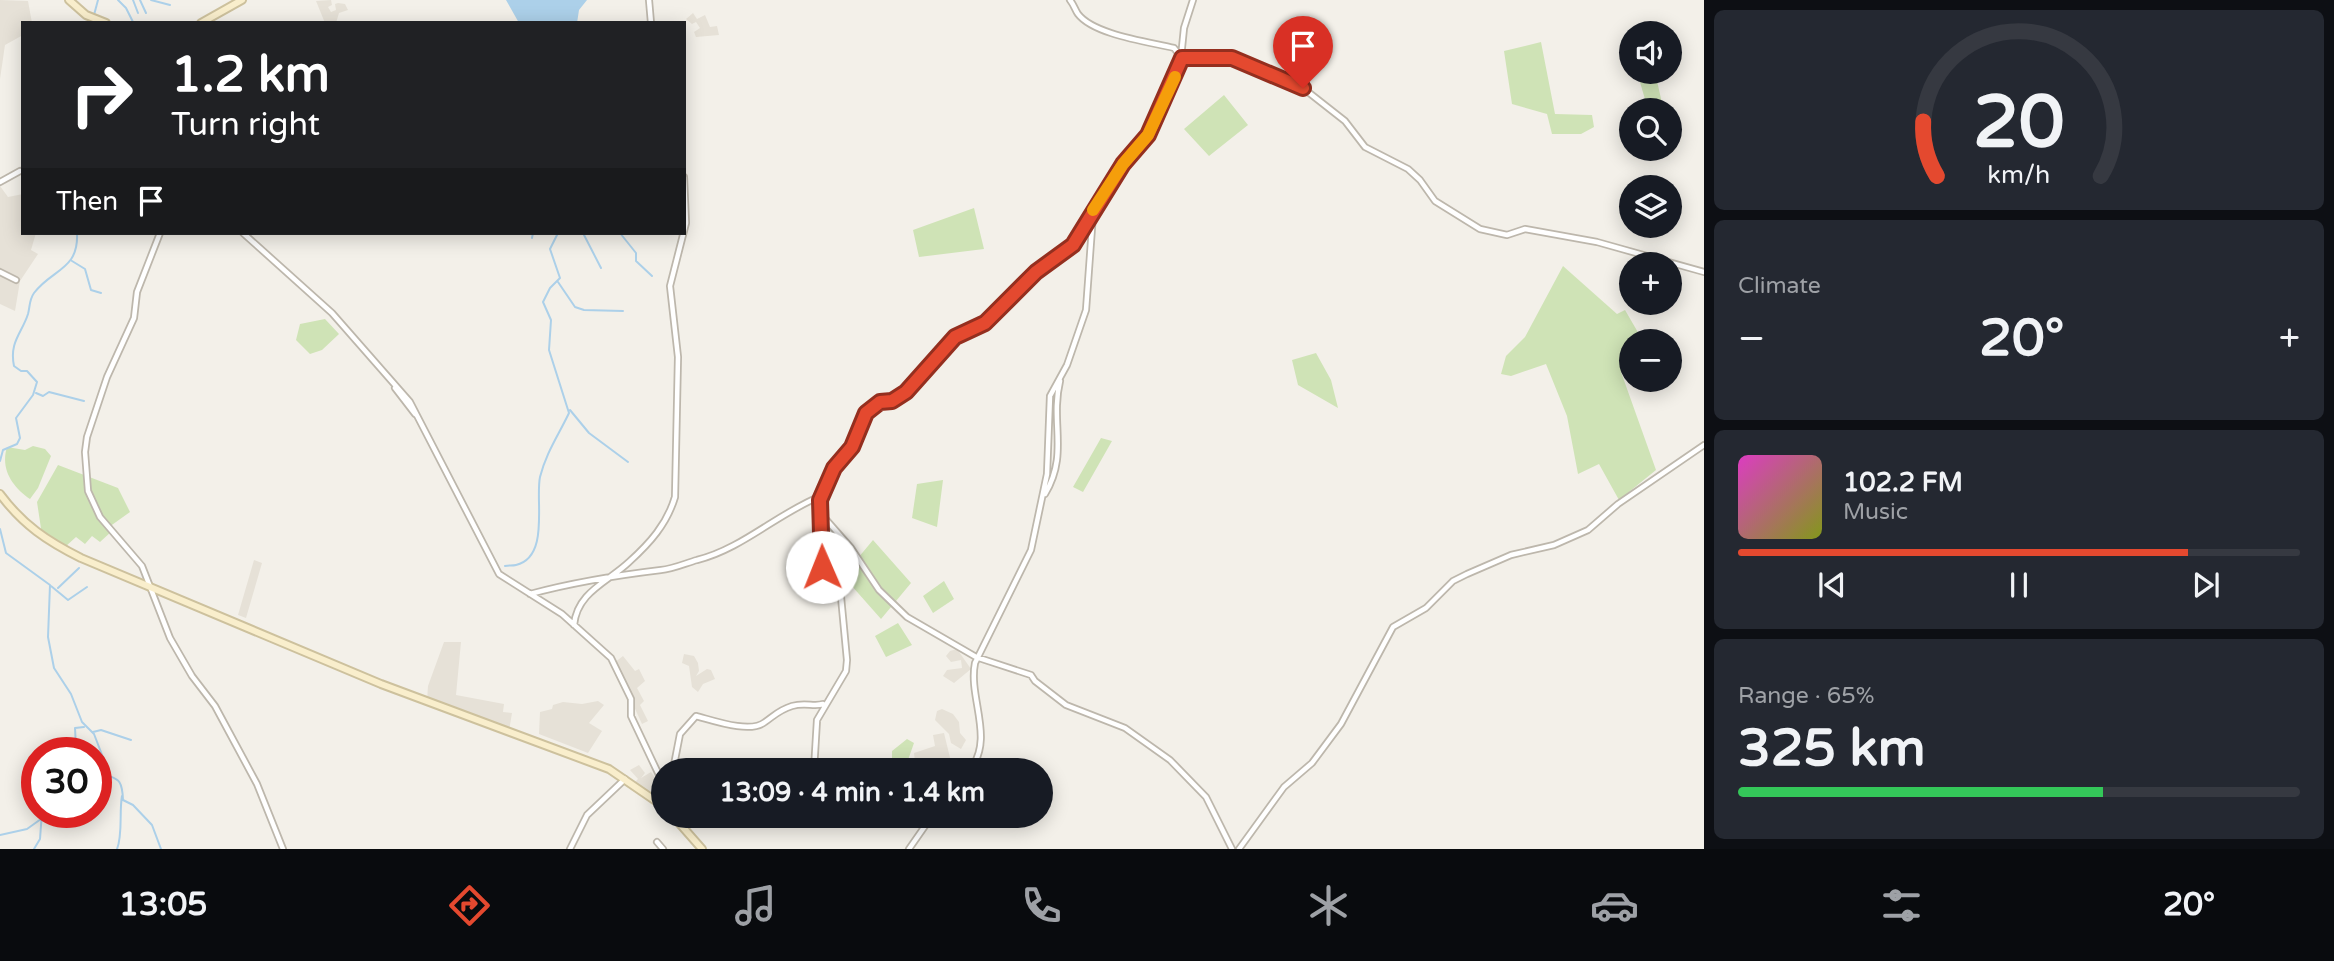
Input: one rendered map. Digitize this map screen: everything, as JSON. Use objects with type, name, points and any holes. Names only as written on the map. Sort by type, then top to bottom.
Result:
[{"type":"street","points":[[69,0],[92,18],[100,21]]},
{"type":"street","points":[[205,21],[242,0]]},
{"type":"street","points":[[649,0],[651,21]]},
{"type":"street","points":[[1070,0],[1080,16],[1102,29],[1143,42],[1174,48],[1182,58]]},
{"type":"street","points":[[815,758],[817,720],[846,671],[847,633],[841,597],[822,567],[822,496],[834,468],[852,447],[866,413],[880,402],[892,401],[906,392],[955,337],[985,323],[1036,272],[1068,251],[1086,228],[1093,210],[1123,164],[1148,135],[1182,58],[1184,28],[1193,0]]},
{"type":"street","points":[[1182,58],[1232,58],[1303,88],[1345,121],[1365,147],[1408,169],[1435,201],[1480,229],[1507,235],[1525,229],[1597,242],[1704,272]]},
{"type":"street","points":[[0,182],[20,171]]},
{"type":"street","points":[[686,208],[686,227]]},
{"type":"street","points":[[978,758],[981,739],[973,683],[976,657],[1000,608],[1024,569],[1044,497],[1049,452],[1050,396],[1061,376],[1086,310],[1093,210]]},
{"type":"street","points":[[159,235],[137,292],[134,318],[107,377],[85,452],[89,494],[100,517],[142,566],[170,638],[192,676],[220,715],[263,795],[283,849]]},
{"type":"street","points":[[245,235],[332,313],[410,402],[499,574],[574,625],[605,651],[622,678],[631,699],[631,716],[651,758]]},
{"type":"street","points":[[574,625],[580,603],[629,562],[670,517],[675,497],[678,357],[670,286],[684,235]]},
{"type":"street","points":[[0,272],[16,280]]},
{"type":"street","points":[[1044,497],[1058,467],[1060,443],[1056,411],[1061,376]]},
{"type":"street","points":[[1239,849],[1284,787],[1312,763],[1341,724],[1393,626],[1426,608],[1449,584],[1467,574],[1511,555],[1554,545],[1588,530],[1618,504],[1704,444]]},
{"type":"street","points":[[0,494],[17,516],[40,536],[151,587],[381,684],[610,769],[651,796]]},
{"type":"street","points":[[530,594],[564,584],[584,585],[644,570],[663,570],[698,560],[740,542],[822,496]]},
{"type":"street","points":[[822,515],[897,609],[976,657],[1031,675],[1066,705],[1093,718],[1112,722],[1159,751],[1206,797],[1232,849]]},
{"type":"street","points":[[675,758],[680,734],[696,716],[735,726],[759,725],[785,708],[806,702],[817,706],[826,703]]},
{"type":"street","points":[[570,849],[587,815],[626,778]]},
{"type":"street","points":[[684,828],[702,849]]},
{"type":"street","points":[[909,849],[924,828]]},
{"type":"street","points":[[657,842],[663,849]]},
{"type":"shaded area","points":[[0,0],[28,1],[32,21],[21,21],[21,36],[5,45],[0,79]]},
{"type":"shaded area","points":[[331,0],[332,5],[328,7],[331,12],[336,10],[335,4],[338,3],[345,4],[348,10],[339,13],[337,21],[324,21],[316,1]]},
{"type":"shaded area","points":[[693,13],[697,19],[705,15],[710,27],[717,26],[719,35],[696,37],[694,32],[700,28],[696,22],[692,24],[686,19]]},
{"type":"shaded area","points":[[0,186],[8,197],[21,194],[21,235],[35,235],[31,250],[38,254],[20,281],[15,311],[0,304]]},
{"type":"shaded area","points":[[254,560],[262,563],[246,618],[238,615]]},
{"type":"shaded area","points":[[444,642],[461,642],[456,695],[504,704],[503,712],[512,713],[509,731],[427,701],[428,686]]},
{"type":"shaded area","points":[[957,649],[971,669],[954,683],[943,676],[947,670],[962,668],[961,660],[951,662],[946,656]]},
{"type":"shaded area","points":[[684,654],[694,656],[698,663],[699,671],[696,676],[707,669],[711,670],[715,679],[703,684],[698,692],[692,687],[689,666],[682,663]]},
{"type":"shaded area","points":[[623,656],[635,671],[639,669],[645,681],[637,688],[644,701],[640,705],[648,721],[642,724],[614,663]]},
{"type":"shaded area","points":[[598,701],[604,705],[589,723],[602,731],[588,753],[539,734],[540,712],[563,702],[582,704]]},
{"type":"shaded area","points":[[942,709],[953,714],[959,722],[960,733],[966,740],[961,749],[951,743],[949,734],[935,720],[937,711]]},
{"type":"shaded area","points":[[944,733],[950,758],[915,758],[914,753],[935,746],[933,735]]},
{"type":"shaded area","points":[[639,765],[645,773],[641,778],[651,772],[651,793],[635,782],[638,779],[630,770]]},
{"type":"green space","points":[[1541,42],[1555,114],[1592,115],[1594,127],[1581,134],[1552,134],[1547,114],[1512,104],[1504,51]]},
{"type":"green space","points":[[1641,84],[1658,84],[1661,98],[1645,98]]},
{"type":"green space","points":[[1224,95],[1248,125],[1209,156],[1184,129]]},
{"type":"green space","points":[[974,208],[984,249],[919,257],[913,230]]},
{"type":"green space","points":[[1563,266],[1617,314],[1628,315],[1636,329],[1619,329],[1619,392],[1628,392],[1656,470],[1619,500],[1599,464],[1578,474],[1567,416],[1546,364],[1511,376],[1501,374],[1506,356],[1525,337]]},
{"type":"green space","points":[[325,319],[339,334],[322,350],[310,354],[296,340],[300,324]]},
{"type":"green space","points":[[1316,353],[1331,380],[1338,408],[1298,385],[1292,360]]},
{"type":"green space","points":[[1101,438],[1112,441],[1083,492],[1073,487]]},
{"type":"green space","points":[[33,446],[45,449],[51,456],[38,488],[30,499],[13,483],[5,463],[5,455],[7,447],[25,450]]},
{"type":"green space","points":[[58,465],[118,488],[130,512],[109,527],[112,531],[100,542],[92,536],[85,544],[76,537],[65,547],[42,535],[37,502]]},
{"type":"green space","points":[[943,480],[937,527],[912,518],[917,484]]},
{"type":"green space","points":[[873,540],[911,583],[881,619],[843,576]]},
{"type":"green space","points":[[944,581],[954,599],[933,613],[923,596]]},
{"type":"green space","points":[[898,623],[912,645],[886,657],[875,636]]},
{"type":"green space","points":[[907,739],[914,743],[909,758],[892,758],[892,751]]},
{"type":"water","points":[[506,0],[587,0],[579,10],[577,21],[518,21]]},
{"type":"waterway","points":[[94,15],[98,0]]},
{"type":"waterway","points":[[118,0],[132,21]]},
{"type":"waterway","points":[[133,0],[138,13]]},
{"type":"waterway","points":[[140,0],[146,13]]},
{"type":"waterway","points":[[151,0],[170,5]]},
{"type":"waterway","points":[[0,461],[3,450],[17,444],[20,438],[16,418],[33,395],[37,382],[27,371],[21,371],[14,366],[15,344],[28,314],[32,296],[69,262],[74,255],[77,235]]},
{"type":"waterway","points":[[505,566],[527,560],[533,551],[539,527],[540,477],[549,452],[569,413],[549,350],[551,320],[543,302],[550,288],[560,278],[550,249],[557,235]]},
{"type":"waterway","points":[[584,235],[601,268]]},
{"type":"waterway","points":[[622,235],[636,253],[636,261],[652,276]]},
{"type":"waterway","points":[[72,261],[85,269],[91,290],[101,293]]},
{"type":"waterway","points":[[558,282],[575,307],[584,310],[623,311]]},
{"type":"waterway","points":[[36,393],[43,396],[49,392],[84,401]]},
{"type":"waterway","points":[[570,410],[589,433],[628,462]]},
{"type":"waterway","points":[[0,529],[6,553],[50,585],[48,637],[54,668],[71,694],[82,722],[95,737]]},
{"type":"waterway","points":[[58,588],[79,568]]},
{"type":"waterway","points":[[51,586],[68,600],[87,587]]},
{"type":"waterway","points":[[75,737],[75,728],[84,727]]},
{"type":"waterway","points":[[93,732],[101,730],[131,740]]},
{"type":"waterway","points":[[112,777],[121,785],[123,800],[133,805],[152,825],[161,849]]},
{"type":"waterway","points":[[117,849],[122,796]]},
{"type":"waterway","points":[[0,835],[28,828]]},
{"type":"waterway","points":[[34,849],[40,839],[41,828]]},
{"type":"slow traffic","points":[[1093,210],[1123,164],[1148,135],[1175,77]]},
{"type":"route","points":[[822,567],[820,500],[834,468],[852,447],[866,413],[880,402],[892,401],[911,388],[935,355],[955,337],[985,323],[1036,272],[1068,251],[1086,228],[1093,210],[1123,164],[1148,135],[1182,58],[1232,58],[1283,77],[1303,88]]}]
